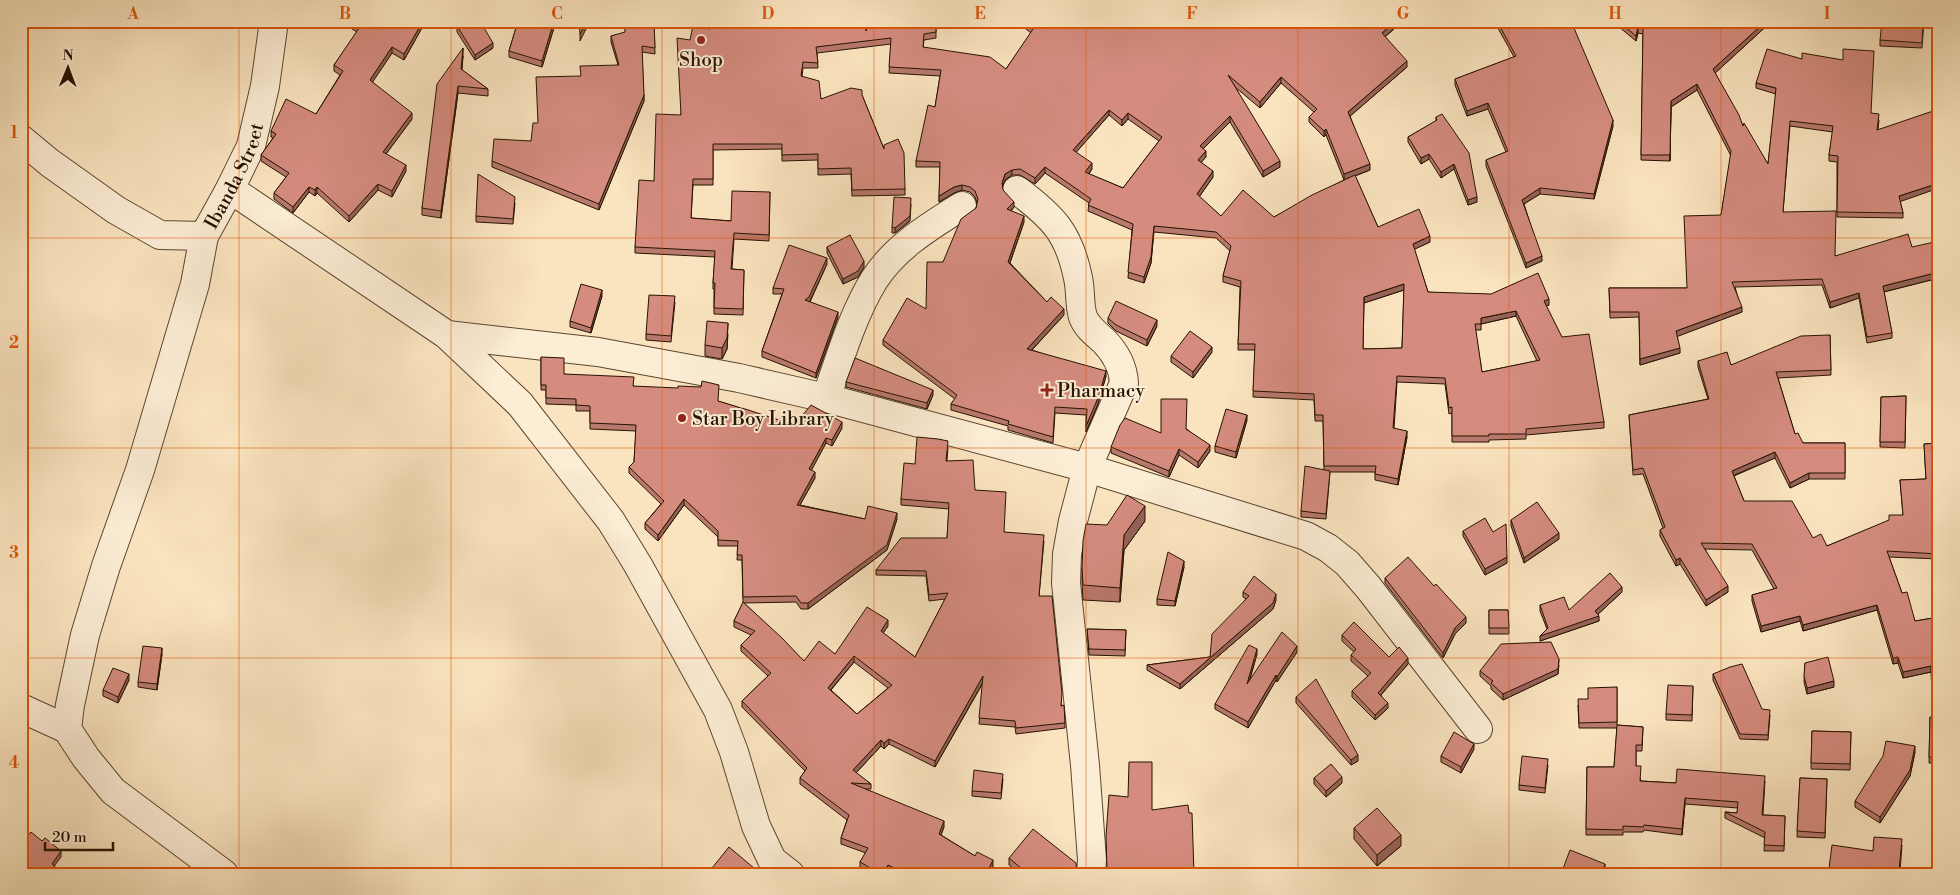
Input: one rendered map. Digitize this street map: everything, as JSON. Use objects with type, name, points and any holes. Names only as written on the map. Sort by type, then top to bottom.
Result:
[{"type":"street","name":"Ibanda Street","points":[[21,139],[50,163],[116,210],[160,235],[204,236],[230,189],[250,146],[265,86],[274,21]]},
{"type":"street","points":[[230,189],[447,335],[520,404],[611,521],[638,565],[718,710],[734,752],[756,826],[772,860],[790,874]]},
{"type":"street","points":[[1017,190],[1044,210],[1062,231],[1072,250],[1083,316],[1091,330],[1105,342],[1116,356],[1123,372],[1124,383],[1087,468],[1066,554],[1066,583],[1085,765],[1092,860],[1091,874]]},
{"type":"street","points":[[826,398],[848,338],[875,279],[892,258],[919,234],[962,206]]},
{"type":"street","points":[[67,729],[70,705],[85,635],[106,566],[143,461],[195,284],[204,236]]},
{"type":"street","points":[[447,335],[598,352],[739,378],[826,398],[1087,468],[1298,534],[1328,548],[1347,563],[1368,586],[1478,729]]},
{"type":"street","points":[[21,708],[67,729],[86,758],[113,791],[224,874]]},
{"type":"building","points":[[348,21],[423,21],[404,54],[392,47],[370,80],[412,113],[383,152],[406,165],[392,191],[378,184],[349,216],[317,187],[315,190],[309,187],[293,207],[274,193],[289,173],[261,155],[276,134],[271,131],[286,99],[316,114],[343,71],[334,65],[359,28]]},
{"type":"building","points":[[466,21],[480,21],[493,43],[475,55],[457,26]]},
{"type":"building","points":[[518,21],[554,21],[542,61],[509,51]]},
{"type":"building","points":[[579,21],[587,21],[580,34]]},
{"type":"building","points":[[624,21],[654,21],[655,48],[642,46],[644,95],[599,204],[492,161],[494,139],[531,141],[533,123],[538,123],[536,77],[581,76],[580,66],[619,65],[611,36],[625,32]]},
{"type":"building","points":[[712,21],[865,21],[866,31],[870,21],[936,23],[936,32],[924,34],[923,47],[990,57],[1006,69],[1033,29],[1024,21],[1347,21],[1353,26],[1359,21],[1396,21],[1382,33],[1407,61],[1348,112],[1370,164],[1344,174],[1326,129],[1324,131],[1309,117],[1317,109],[1281,77],[1260,102],[1228,75],[1280,161],[1263,171],[1230,116],[1200,146],[1206,151],[1198,160],[1213,171],[1197,194],[1221,216],[1243,190],[1274,217],[1312,195],[1355,175],[1378,227],[1419,209],[1430,236],[1413,244],[1428,292],[1491,294],[1538,273],[1549,299],[1544,301],[1562,337],[1589,334],[1604,422],[1526,429],[1526,434],[1452,436],[1452,407],[1449,408],[1445,378],[1397,376],[1393,428],[1407,431],[1398,479],[1375,474],[1376,466],[1324,466],[1323,415],[1315,415],[1314,394],[1253,391],[1255,344],[1238,344],[1241,281],[1223,276],[1231,246],[1216,232],[1154,226],[1151,257],[1144,277],[1128,272],[1133,224],[1088,205],[1091,199],[1045,167],[1035,178],[1020,169],[1012,170],[1005,174],[1002,183],[1003,190],[1014,202],[1007,209],[1024,216],[1008,262],[1047,302],[1051,297],[1064,309],[1027,349],[1106,371],[1098,398],[1086,426],[1087,409],[1055,407],[1053,437],[1008,424],[1009,421],[951,404],[957,395],[883,340],[907,298],[926,309],[927,262],[943,262],[961,219],[976,208],[978,199],[975,191],[970,187],[962,185],[954,187],[939,196],[940,162],[916,161],[928,105],[935,107],[941,70],[889,67],[891,38],[816,47],[818,63],[803,62],[801,76],[819,81],[821,99],[851,88],[862,90],[862,95],[884,149],[884,145],[898,139],[904,153],[905,189],[852,190],[851,168],[818,169],[818,154],[782,155],[782,144],[713,144],[713,179],[693,179],[691,218],[731,221],[732,191],[770,192],[769,235],[734,233],[731,269],[744,270],[743,309],[714,308],[715,251],[635,247],[639,180],[654,181],[656,114],[681,115],[677,38],[690,40],[693,25],[710,29]],"holes":[[[1109,110],[1122,120],[1128,113],[1162,137],[1123,188],[1085,172],[1092,163],[1073,150]],[[1404,284],[1402,348],[1363,349],[1364,297]],[[1516,311],[1540,360],[1482,372],[1475,324],[1481,324],[1481,318]]]},
{"type":"building","points":[[1497,21],[1544,21],[1546,26],[1554,21],[1571,21],[1613,120],[1594,194],[1540,188],[1522,200],[1542,256],[1526,263],[1486,160],[1508,151],[1488,103],[1467,111],[1455,79],[1516,56]]},
{"type":"building","points":[[1618,21],[1766,21],[1713,69],[1739,115],[1743,126],[1744,123],[1768,164],[1776,88],[1756,83],[1767,49],[1802,59],[1802,53],[1843,60],[1843,49],[1874,51],[1871,113],[1879,114],[1877,130],[1939,109],[1939,183],[1899,196],[1903,213],[1837,212],[1838,156],[1829,155],[1833,126],[1790,121],[1783,212],[1836,211],[1835,256],[1908,234],[1912,247],[1939,241],[1939,272],[1883,286],[1892,333],[1867,337],[1859,293],[1830,302],[1822,279],[1732,282],[1742,307],[1676,331],[1680,348],[1640,359],[1639,312],[1610,312],[1609,288],[1687,288],[1684,216],[1721,215],[1731,151],[1697,84],[1671,101],[1670,155],[1641,155],[1643,28],[1638,27],[1636,36]]},
{"type":"building","points":[[1882,21],[1923,21],[1922,43],[1880,40]]},
{"type":"building","points":[[463,48],[461,69],[488,89],[458,86],[441,211],[422,208],[437,84]]},
{"type":"building","points":[[1442,114],[1469,153],[1477,197],[1468,200],[1454,164],[1441,172],[1429,154],[1421,158],[1408,137],[1437,120],[1436,117]]},
{"type":"building","points":[[478,174],[515,197],[513,219],[476,216]]},
{"type":"building","points":[[894,197],[911,198],[910,216],[895,228],[892,227]]},
{"type":"building","points":[[850,235],[864,261],[858,271],[843,279],[827,247]]},
{"type":"building","points":[[789,245],[827,258],[809,297],[805,300],[838,312],[816,373],[762,351],[784,289],[773,288]]},
{"type":"building","points":[[581,284],[602,290],[591,328],[570,321]]},
{"type":"building","points":[[649,295],[675,296],[671,336],[646,334]]},
{"type":"building","points":[[1116,301],[1157,320],[1147,340],[1116,325],[1108,318]]},
{"type":"building","points":[[707,321],[728,323],[727,338],[722,348],[705,345]]},
{"type":"building","points":[[1190,331],[1212,347],[1193,372],[1171,356]]},
{"type":"building","points":[[1830,335],[1831,370],[1776,372],[1795,434],[1798,433],[1803,443],[1845,443],[1845,473],[1809,473],[1790,483],[1775,452],[1732,471],[1744,501],[1792,501],[1813,538],[1821,534],[1827,546],[1889,520],[1889,515],[1903,515],[1900,480],[1926,479],[1924,444],[1939,443],[1939,554],[1887,551],[1902,593],[1907,592],[1915,621],[1939,617],[1939,758],[1929,757],[1930,717],[1934,717],[1931,666],[1903,672],[1898,657],[1893,658],[1877,605],[1803,625],[1800,616],[1761,626],[1752,595],[1777,588],[1752,544],[1701,543],[1728,586],[1706,600],[1680,558],[1676,560],[1660,530],[1665,527],[1643,468],[1633,470],[1629,415],[1709,399],[1698,361],[1727,352],[1731,365],[1801,336]]},
{"type":"building","points":[[541,357],[564,358],[564,374],[634,377],[633,386],[701,387],[702,381],[719,385],[718,401],[741,408],[741,410],[742,408],[779,420],[780,418],[793,425],[798,416],[801,417],[811,405],[842,422],[832,440],[826,438],[809,469],[815,472],[797,505],[865,519],[868,506],[897,513],[887,545],[808,603],[801,603],[796,596],[743,597],[742,555],[737,555],[738,541],[718,540],[718,531],[684,499],[658,535],[645,523],[664,501],[629,467],[634,462],[636,425],[590,423],[590,406],[576,405],[576,399],[546,398],[546,385],[541,385]]},
{"type":"building","points":[[855,358],[933,390],[927,403],[846,382]]},
{"type":"building","points":[[1906,396],[1905,442],[1880,442],[1881,397]]},
{"type":"building","points":[[1161,399],[1187,399],[1186,429],[1210,445],[1198,462],[1179,449],[1169,471],[1111,447],[1125,418],[1161,433]]},
{"type":"building","points":[[1226,409],[1247,415],[1236,452],[1215,446]]},
{"type":"building","points":[[917,437],[948,441],[946,461],[973,460],[975,490],[1006,492],[1004,532],[1044,535],[1039,596],[1052,596],[1062,693],[1061,706],[1064,705],[1065,723],[1016,728],[1015,721],[979,718],[983,676],[935,761],[889,739],[884,743],[881,740],[853,770],[871,784],[851,783],[944,821],[939,834],[975,856],[977,852],[993,860],[986,874],[907,874],[888,865],[883,874],[881,874],[860,862],[868,848],[841,838],[849,815],[800,778],[807,768],[742,701],[771,673],[741,645],[755,631],[734,621],[743,602],[804,661],[819,641],[835,654],[867,607],[888,620],[881,631],[915,657],[948,593],[929,595],[926,571],[876,570],[901,538],[947,538],[949,503],[901,499],[904,463],[915,464]],"holes":[[[854,656],[892,685],[857,714],[828,688]]]},
{"type":"building","points":[[1305,466],[1330,471],[1326,514],[1301,511]]},
{"type":"building","points":[[1127,495],[1145,506],[1124,535],[1120,588],[1083,585],[1083,541],[1086,524],[1107,525]]},
{"type":"building","points":[[1537,502],[1559,533],[1524,558],[1511,520]]},
{"type":"building","points":[[1485,518],[1493,532],[1506,524],[1507,557],[1485,569],[1463,531]]},
{"type":"building","points":[[1168,552],[1184,561],[1175,601],[1157,599]]},
{"type":"building","points":[[1408,557],[1466,617],[1455,628],[1443,653],[1385,578]]},
{"type":"building","points":[[1610,573],[1622,587],[1595,611],[1599,616],[1540,636],[1548,628],[1540,605],[1564,597],[1569,610]]},
{"type":"building","points":[[1254,576],[1276,594],[1273,603],[1180,684],[1147,665],[1210,657],[1212,634],[1249,596],[1243,592]]},
{"type":"building","points":[[1489,610],[1508,610],[1509,628],[1489,628]]},
{"type":"building","points":[[1354,622],[1389,657],[1399,647],[1408,658],[1378,693],[1388,703],[1375,715],[1352,691],[1371,673],[1351,655],[1356,649],[1342,635]]},
{"type":"building","points":[[1087,629],[1126,630],[1125,650],[1089,649]]},
{"type":"building","points":[[1282,632],[1297,646],[1277,677],[1276,675],[1248,722],[1215,704],[1249,645],[1257,649],[1247,684]]},
{"type":"building","points":[[1551,642],[1559,659],[1558,669],[1503,694],[1491,683],[1493,681],[1480,671],[1501,644]]},
{"type":"building","points":[[143,646],[162,648],[157,684],[138,682]]},
{"type":"building","points":[[1828,657],[1834,681],[1807,688],[1804,676],[1805,663]]},
{"type":"building","points":[[1742,664],[1762,709],[1770,710],[1768,735],[1740,734],[1713,674]]},
{"type":"building","points":[[113,668],[129,674],[118,697],[103,690]]},
{"type":"building","points":[[1316,679],[1358,755],[1351,760],[1296,697]]},
{"type":"building","points":[[1668,685],[1693,686],[1692,715],[1666,714]]},
{"type":"building","points":[[1617,687],[1617,722],[1579,723],[1578,699],[1588,699],[1588,688]]},
{"type":"building","points":[[1617,725],[1643,727],[1642,745],[1636,745],[1636,766],[1641,766],[1640,781],[1676,783],[1677,769],[1765,776],[1762,815],[1785,816],[1784,846],[1764,845],[1765,832],[1725,812],[1737,813],[1738,802],[1685,798],[1682,829],[1644,825],[1643,827],[1623,826],[1623,830],[1586,829],[1587,767],[1614,767]]},
{"type":"building","points":[[1812,731],[1851,732],[1850,764],[1811,763]]},
{"type":"building","points":[[1454,732],[1474,744],[1461,767],[1441,756]]},
{"type":"building","points":[[1886,741],[1915,746],[1910,770],[1880,817],[1855,801],[1883,756]]},
{"type":"building","points":[[1522,756],[1548,759],[1545,788],[1519,785]]},
{"type":"building","points":[[1129,762],[1152,762],[1152,810],[1188,805],[1189,813],[1192,813],[1194,874],[1105,874],[1107,869],[1106,836],[1109,795],[1128,797]]},
{"type":"building","points":[[1331,764],[1342,777],[1326,791],[1314,778]]},
{"type":"building","points":[[974,770],[1003,774],[1001,793],[972,791]]},
{"type":"building","points":[[1800,778],[1827,779],[1825,833],[1797,831]]},
{"type":"building","points":[[1377,808],[1401,835],[1377,855],[1354,828]]},
{"type":"building","points":[[1033,829],[1076,863],[1077,874],[1028,874],[1009,858]]},
{"type":"building","points":[[31,832],[42,841],[45,838],[61,851],[52,864],[63,874],[21,874],[21,843]]},
{"type":"building","points":[[1874,837],[1902,839],[1899,871],[1906,872],[1906,874],[1836,874],[1837,870],[1829,868],[1832,845],[1873,851]]},
{"type":"building","points":[[729,847],[761,874],[719,874],[712,868]]},
{"type":"building","points":[[1570,850],[1605,864],[1602,874],[1561,874]]},
{"type":"place","name":"Shop","points":[[701,40]]},
{"type":"place","name":"Pharmacy","points":[[1047,390]]},
{"type":"place","name":"Star Boy Library","points":[[682,418]]}]
